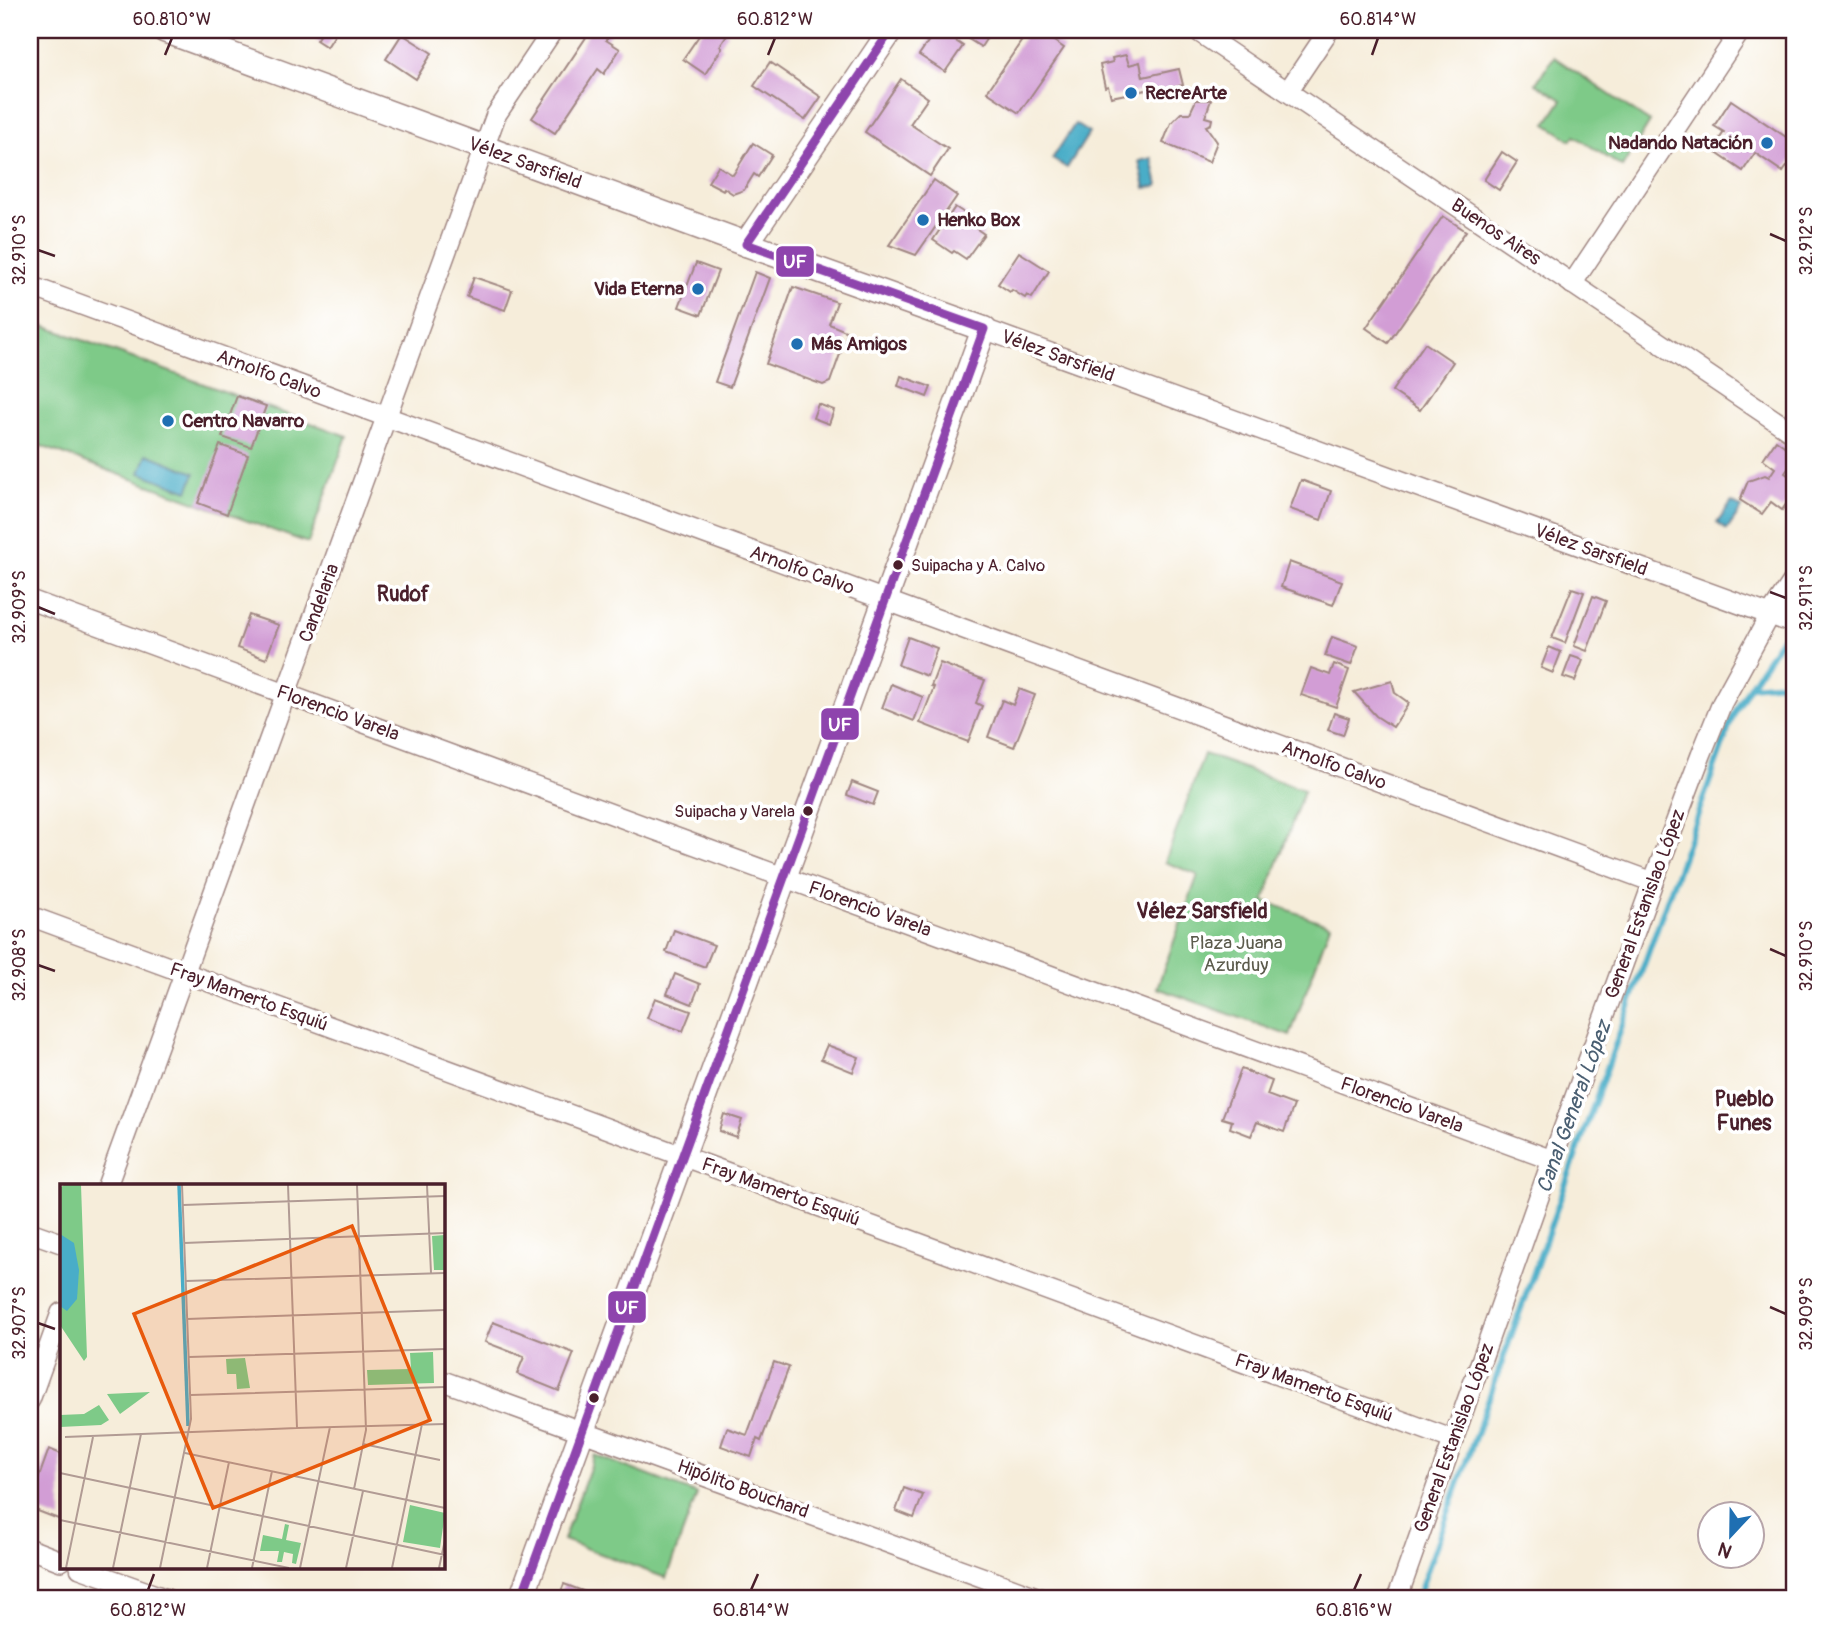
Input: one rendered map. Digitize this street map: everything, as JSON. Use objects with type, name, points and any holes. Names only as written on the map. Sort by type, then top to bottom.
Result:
[{"type":"main road","name":"Vélez Sarsfield","points":[[164,30],[984,329]]},
{"type":"main road","points":[[746,244],[891,30]]},
{"type":"main road","points":[[522,1599],[984,329]]},
{"type":"street","name":"Candelaria","points":[[108,1184],[496,115],[553,30]]},
{"type":"street","name":"Buenos Aires","points":[[1196,30],[1795,434]]},
{"type":"street","points":[[1288,92],[1329,30]]},
{"type":"street","points":[[1572,284],[1741,30]]},
{"type":"street","name":"Arnolfo Calvo","points":[[30,286],[1653,882]]},
{"type":"street","name":"Vélez Sarsfield","points":[[984,329],[1795,624]]},
{"type":"street","name":"General Estanislao López","points":[[1397,1599],[1552,1160],[1653,882],[1722,703],[1770,615],[1795,578]]},
{"type":"street","name":"Florencio Varela","points":[[30,600],[1552,1160]]},
{"type":"street","name":"Fray Mamerto Esquiú","points":[[30,916],[1454,1440]]},
{"type":"street","points":[[30,1232],[60,1243]]},
{"type":"street","points":[[30,1400],[60,1316]]},
{"type":"street","name":"Hipólito Bouchard","points":[[444,1381],[1042,1599]]},
{"type":"street","points":[[30,1549],[60,1561]]},
{"type":"street","points":[[86,1570],[167,1599]]},
{"type":"green space","points":[[1554,57],[1650,122],[1622,167],[1575,136],[1571,140],[1546,124],[1562,100],[1536,83]]},
{"type":"green space","name":"Centro Navarro","points":[[30,321],[347,436],[308,543],[30,442]]},
{"type":"green space","name":"Plaza Juana Azurduy","points":[[1204,754],[1304,790],[1264,901],[1330,925],[1290,1036],[1157,988],[1198,875],[1165,862]]},
{"type":"green space","points":[[595,1455],[697,1494],[666,1578],[563,1540]]},
{"type":"water","points":[[1075,124],[1089,133],[1067,168],[1052,159]]},
{"type":"water","points":[[1152,158],[1158,186],[1145,188],[1139,161]]},
{"type":"water","points":[[147,454],[195,473],[188,491],[140,473]]},
{"type":"water","points":[[1732,502],[1742,508],[1727,530],[1717,523]]},
{"type":"building","points":[[323,30],[338,30],[327,47],[316,40]]},
{"type":"building","points":[[591,30],[613,30],[606,40],[620,49],[604,74],[598,69],[555,133],[532,118]]},
{"type":"building","points":[[703,30],[721,30],[728,34],[705,74],[683,59]]},
{"type":"building","points":[[936,30],[963,46],[945,72],[919,55]]},
{"type":"building","points":[[954,30],[992,30],[981,47]]},
{"type":"building","points":[[1029,30],[1038,30],[1064,48],[1019,113],[987,92]]},
{"type":"building","points":[[402,34],[432,53],[416,79],[386,59]]},
{"type":"building","points":[[1126,55],[1129,65],[1140,62],[1143,77],[1179,69],[1183,85],[1111,97],[1108,86],[1105,87],[1100,65],[1113,62],[1112,58]]},
{"type":"building","points":[[770,62],[821,97],[805,120],[754,86]]},
{"type":"building","points":[[901,79],[928,98],[910,124],[948,149],[930,176],[865,132]]},
{"type":"building","points":[[1196,100],[1211,100],[1205,117],[1212,119],[1211,124],[1206,126],[1217,142],[1209,162],[1163,143],[1171,123],[1181,113],[1190,113]]},
{"type":"building","name":"Nadando Natación","points":[[1731,100],[1795,143],[1795,159],[1793,158],[1783,172],[1755,153],[1743,171],[1712,150],[1724,132],[1714,126]]},
{"type":"building","points":[[753,143],[772,155],[758,177],[754,174],[744,190],[733,194],[708,182],[718,166],[733,175]]},
{"type":"building","points":[[1502,152],[1517,162],[1499,190],[1484,180]]},
{"type":"building","name":"Henko Box","points":[[934,180],[957,196],[916,255],[889,245]]},
{"type":"building","points":[[955,207],[978,222],[974,227],[984,234],[966,259],[933,240]]},
{"type":"building","points":[[1443,216],[1466,231],[1388,343],[1366,328]]},
{"type":"building","points":[[1019,252],[1049,271],[1032,298],[1027,295],[1025,298],[1012,290],[1010,292],[998,284]]},
{"type":"building","name":"Vida Eterna","points":[[696,263],[718,271],[701,315],[679,307]]},
{"type":"building","points":[[755,272],[770,278],[730,387],[715,382]]},
{"type":"building","points":[[474,277],[512,290],[505,310],[467,297]]},
{"type":"building","name":"Más Amigos","points":[[793,287],[837,302],[829,324],[848,332],[830,382],[823,385],[766,364]]},
{"type":"building","points":[[1425,343],[1453,362],[1420,410],[1392,391]]},
{"type":"building","points":[[901,376],[931,387],[927,397],[898,386]]},
{"type":"building","points":[[237,396],[266,406],[251,447],[222,437]]},
{"type":"building","points":[[818,404],[834,410],[829,424],[813,418]]},
{"type":"building","points":[[1776,440],[1795,454],[1785,473],[1795,480],[1795,491],[1782,510],[1771,502],[1762,514],[1740,500],[1748,481],[1765,475],[1769,477],[1775,468],[1763,459]]},
{"type":"building","points":[[220,445],[248,455],[227,514],[198,503]]},
{"type":"building","points":[[1301,480],[1331,491],[1321,520],[1290,509]]},
{"type":"building","points":[[1289,562],[1342,581],[1333,605],[1281,587]]},
{"type":"building","points":[[1572,588],[1584,592],[1565,643],[1552,638]]},
{"type":"building","points":[[1593,596],[1606,601],[1587,651],[1574,646]]},
{"type":"building","points":[[249,615],[279,625],[266,659],[237,648]]},
{"type":"building","points":[[908,637],[937,648],[927,676],[898,665]]},
{"type":"building","points":[[1332,637],[1358,646],[1351,665],[1325,656]]},
{"type":"building","points":[[1549,647],[1561,652],[1553,673],[1541,668]]},
{"type":"building","points":[[1571,656],[1583,660],[1575,681],[1563,677]]},
{"type":"building","points":[[940,663],[985,680],[976,703],[982,706],[968,742],[920,723]]},
{"type":"building","points":[[1334,664],[1349,670],[1336,707],[1301,695],[1311,668],[1330,675]]},
{"type":"building","points":[[1392,681],[1395,693],[1409,703],[1393,727],[1376,716],[1354,692]]},
{"type":"building","points":[[891,684],[923,697],[914,721],[882,708]]},
{"type":"building","points":[[1019,689],[1035,695],[1014,747],[988,737],[1002,700],[1013,705]]},
{"type":"building","points":[[1334,713],[1349,718],[1343,735],[1328,730]]},
{"type":"building","points":[[852,782],[878,792],[873,805],[847,795]]},
{"type":"building","points":[[674,930],[714,945],[705,967],[666,952]]},
{"type":"building","points":[[675,974],[700,984],[692,1004],[667,994]]},
{"type":"building","points":[[655,998],[691,1011],[683,1031],[647,1018]]},
{"type":"building","points":[[827,1045],[859,1057],[853,1072],[821,1059]]},
{"type":"building","points":[[1241,1069],[1272,1081],[1267,1095],[1294,1105],[1284,1132],[1257,1122],[1251,1136],[1230,1128],[1232,1121],[1222,1118]]},
{"type":"building","points":[[724,1114],[742,1120],[736,1137],[719,1131]]},
{"type":"building","points":[[493,1322],[574,1353],[559,1391],[517,1374],[524,1357],[485,1342]]},
{"type":"building","points":[[774,1362],[789,1367],[761,1441],[757,1439],[751,1457],[721,1446],[727,1428],[747,1435]]},
{"type":"building","points":[[49,1449],[60,1454],[60,1520],[30,1508]]},
{"type":"building","points":[[904,1488],[923,1495],[914,1518],[896,1511]]},
{"type":"building","points":[[564,1584],[604,1599],[558,1599]]},
{"type":"waterway","name":"Canal General López","points":[[1417,1599],[1733,716],[1783,636]]},
{"type":"waterway","points":[[1750,686],[1795,682]]},
{"type":"transit line","name":"UF","points":[[521,1599],[984,329],[746,244],[891,30]]},
{"type":"place","name":"RecreArte","points":[[1131,93]]},
{"type":"place","name":"Nadando Natación","points":[[1767,143]]},
{"type":"place","name":"Henko Box","points":[[923,220]]},
{"type":"place","name":"Vida Eterna","points":[[698,289]]},
{"type":"place","name":"Más Amigos","points":[[797,344]]},
{"type":"place","name":"Centro Navarro","points":[[168,421]]},
{"type":"place","name":"Suipacha y A. Calvo","points":[[898,565]]},
{"type":"place","name":"Suipacha y Varela","points":[[808,811]]},
{"type":"district","name":"Rudof","points":[[403,594]]},
{"type":"district","name":"Vélez Sarsfield","points":[[1202,911]]},
{"type":"district","name":"Pueblo Funes","points":[[1744,1111]]}]
